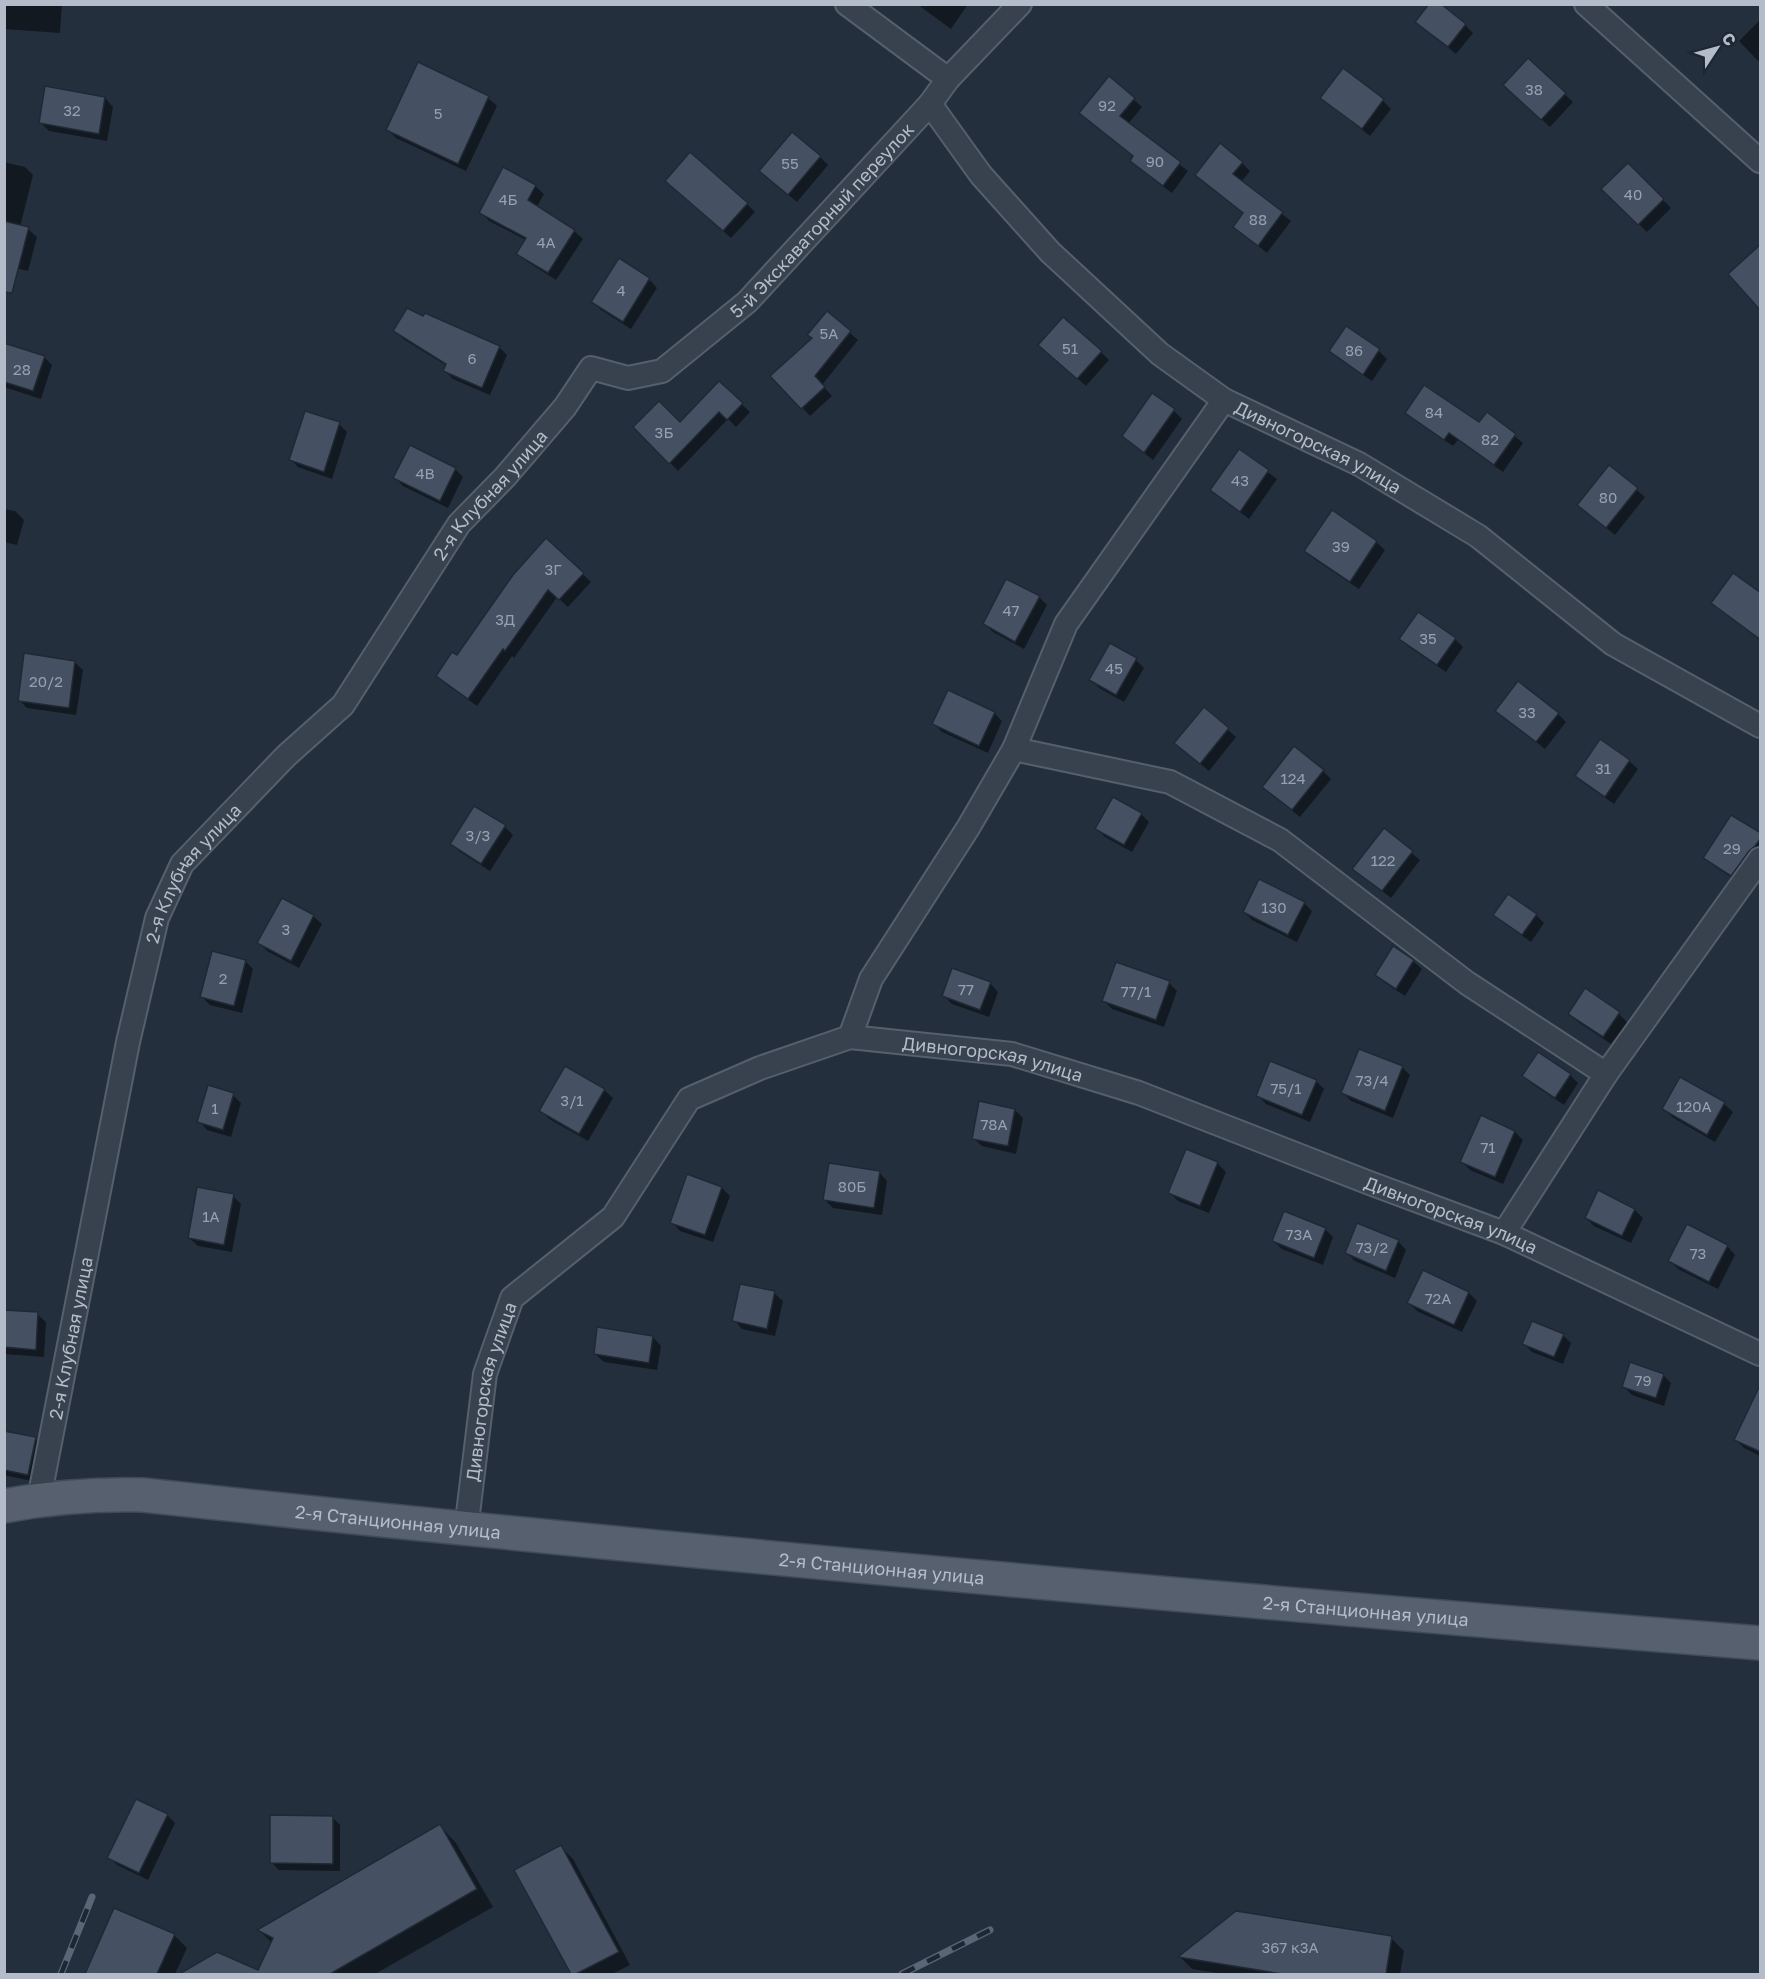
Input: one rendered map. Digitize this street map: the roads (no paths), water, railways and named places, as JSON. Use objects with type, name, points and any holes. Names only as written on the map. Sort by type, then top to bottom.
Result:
[{"type":"main road","name":"2-я Станционная улица","points":[[4,1506],[39,1499],[95,1494],[143,1495],[466,1530],[1335,1610],[1761,1643]]},
{"type":"street","points":[[847,4],[948,80]]},
{"type":"street","name":"5-й Экскаваторный переулок","points":[[591,368],[628,378],[662,371],[747,302],[1020,4]]},
{"type":"street","points":[[1586,4],[1761,161]]},
{"type":"street","name":"Дивногорская улица","points":[[930,104],[981,175],[1050,252],[1160,354],[1224,400],[1359,464],[1478,536],[1612,644],[1761,726]]},
{"type":"street","name":"2-я Клубная улица","points":[[39,1499],[128,1042],[157,918],[182,864],[286,756],[343,705],[459,524],[505,477],[558,415],[591,368]]},
{"type":"street","points":[[850,1037],[871,979],[968,828],[1014,749],[1066,624],[1224,400]]},
{"type":"street","points":[[1014,749],[1170,782],[1280,840],[1467,982],[1606,1074]]},
{"type":"street","points":[[1504,1233],[1606,1074],[1761,859]]},
{"type":"street","name":"Дивногорская улица","points":[[466,1530],[485,1374],[512,1298],[613,1216],[689,1099],[760,1068],[850,1037],[1012,1054],[1139,1092],[1504,1233],[1761,1354]]},
{"type":"railway","points":[[61,1974],[92,1897]]},
{"type":"railway","points":[[902,1974],[990,1930]]}]
